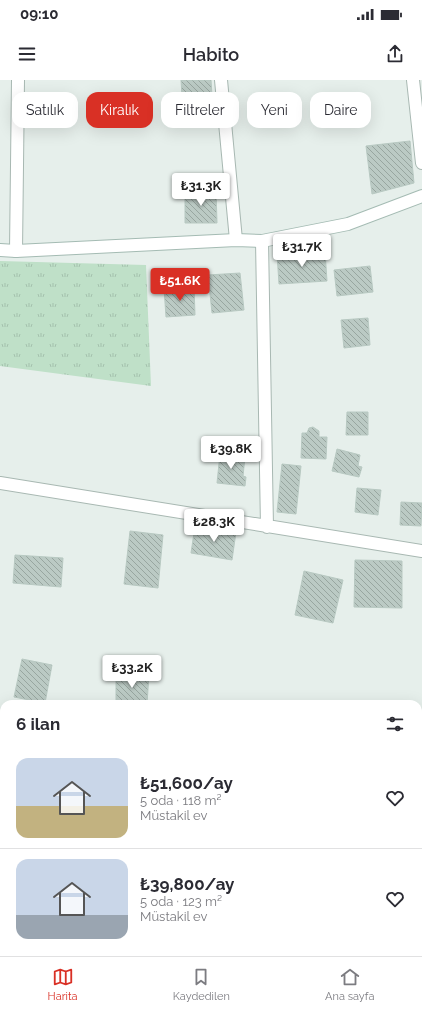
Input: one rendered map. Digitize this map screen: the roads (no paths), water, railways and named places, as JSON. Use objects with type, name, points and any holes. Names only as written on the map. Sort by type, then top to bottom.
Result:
[{"type":"street","points":[[16,251],[18,80]]},
{"type":"street","points":[[221,80],[236,240]]},
{"type":"street","points":[[413,80],[422,163]]},
{"type":"street","points":[[0,250],[16,251],[236,240],[262,241],[348,224],[422,196]]},
{"type":"street","points":[[262,241],[267,527]]},
{"type":"street","points":[[0,483],[422,551]]}]
